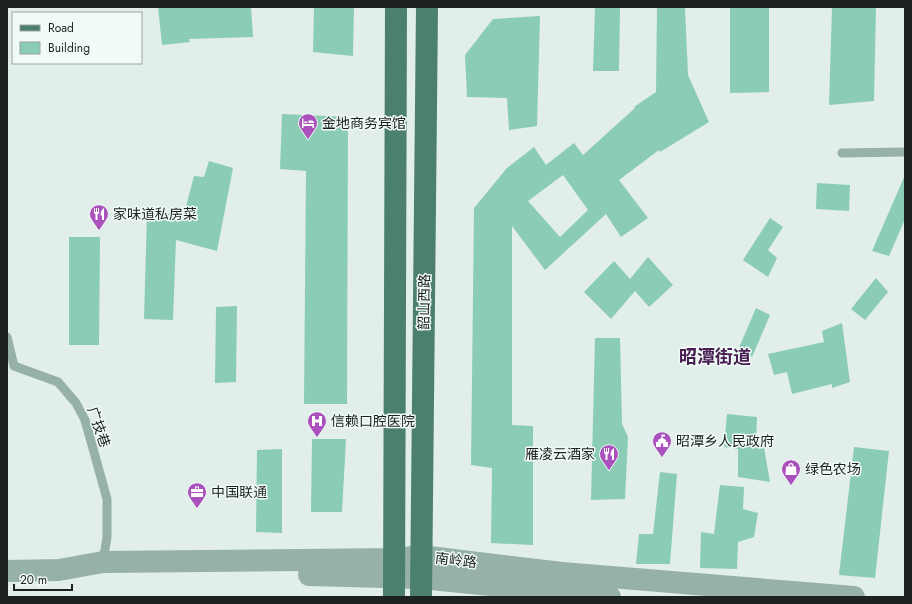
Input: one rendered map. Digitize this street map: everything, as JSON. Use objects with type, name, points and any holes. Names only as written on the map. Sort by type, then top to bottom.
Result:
[{"type":"main road","name":"韶山西路","points":[[395,577],[396,7]]},
{"type":"main road","name":"韶山西路","points":[[421,588],[427,7]]},
{"type":"street","name":"南岭路","points":[[58,570],[101,577],[331,575],[395,577],[421,556],[562,573],[854,597]]},
{"type":"street","name":"南岭路","points":[[7,571],[58,570],[103,562],[395,577],[421,588],[610,597]]},
{"type":"lane","points":[[842,153],[905,152]]},
{"type":"lane","name":"广技巷","points":[[7,337],[14,366],[58,382],[76,403],[85,420],[107,499],[107,537],[103,562]]},
{"type":"building","points":[[158,7],[251,7],[253,37],[189,39],[190,42],[162,45]]},
{"type":"building","points":[[314,7],[354,7],[353,56],[313,52]]},
{"type":"building","points":[[595,7],[620,7],[619,71],[593,71]]},
{"type":"building","points":[[657,7],[685,7],[688,75],[709,122],[660,152],[659,150],[619,180],[648,218],[621,237],[606,214],[545,270],[512,226],[512,425],[533,426],[533,545],[491,543],[492,468],[471,465],[474,208],[507,168],[534,147],[546,165],[574,143],[583,155],[635,108],[634,107],[656,92]],"holes":[[[563,175],[588,210],[560,237],[528,201]]]},
{"type":"building","points":[[730,7],[769,7],[769,92],[730,93]]},
{"type":"building","points":[[832,7],[876,7],[874,101],[829,105]]},
{"type":"building","points":[[540,16],[537,126],[509,130],[507,98],[467,97],[465,55],[493,19]]},
{"type":"building","points":[[282,114],[348,117],[347,404],[304,404],[306,171],[280,169]]},
{"type":"building","points":[[209,161],[233,168],[217,251],[176,240],[173,320],[144,319],[147,213],[184,214],[194,176],[204,177]]},
{"type":"building","points":[[905,175],[905,219],[889,256],[872,251]]},
{"type":"building","points":[[817,183],[850,185],[849,211],[816,209]]},
{"type":"building","points":[[770,218],[783,227],[768,250],[777,258],[768,277],[743,260]]},
{"type":"building","points":[[69,237],[100,237],[99,345],[69,345]]},
{"type":"building","points":[[648,257],[673,285],[649,307],[635,291],[611,319],[584,292],[614,261],[630,279]]},
{"type":"building","points":[[876,278],[888,292],[865,320],[851,309]]},
{"type":"building","points":[[237,306],[236,382],[215,383],[216,307]]},
{"type":"building","points":[[756,308],[770,315],[752,357],[738,350]]},
{"type":"building","points":[[842,323],[850,382],[832,388],[832,384],[792,394],[787,372],[774,375],[768,354],[824,342],[822,331]]},
{"type":"building","points":[[595,338],[620,338],[622,424],[628,437],[625,499],[591,500]]},
{"type":"building","points":[[727,414],[757,417],[756,442],[764,447],[770,482],[738,477],[738,449],[724,447]]},
{"type":"building","points":[[312,439],[346,439],[342,512],[311,512]]},
{"type":"building","points":[[854,447],[889,451],[875,578],[839,575]]},
{"type":"building","points":[[282,449],[282,533],[256,532],[257,450]]},
{"type":"building","points":[[660,472],[677,474],[670,564],[636,564],[639,534],[653,534]]},
{"type":"building","points":[[720,485],[744,487],[743,509],[758,513],[754,537],[738,542],[737,569],[700,568],[701,532],[714,534]]},
{"type":"place","name":"金地商务宾馆","points":[[308,140]]},
{"type":"place","name":"家味道私房菜","points":[[99,231]]},
{"type":"place","name":"信赖口腔医院","points":[[317,438]]},
{"type":"place","name":"昭潭乡人民政府","points":[[662,458]]},
{"type":"place","name":"雁凌云酒家","points":[[609,471]]},
{"type":"place","name":"绿色农场","points":[[791,486]]},
{"type":"place","name":"中国联通","points":[[197,509]]},
{"type":"district","name":"昭潭街道","points":[[715,357]]}]
